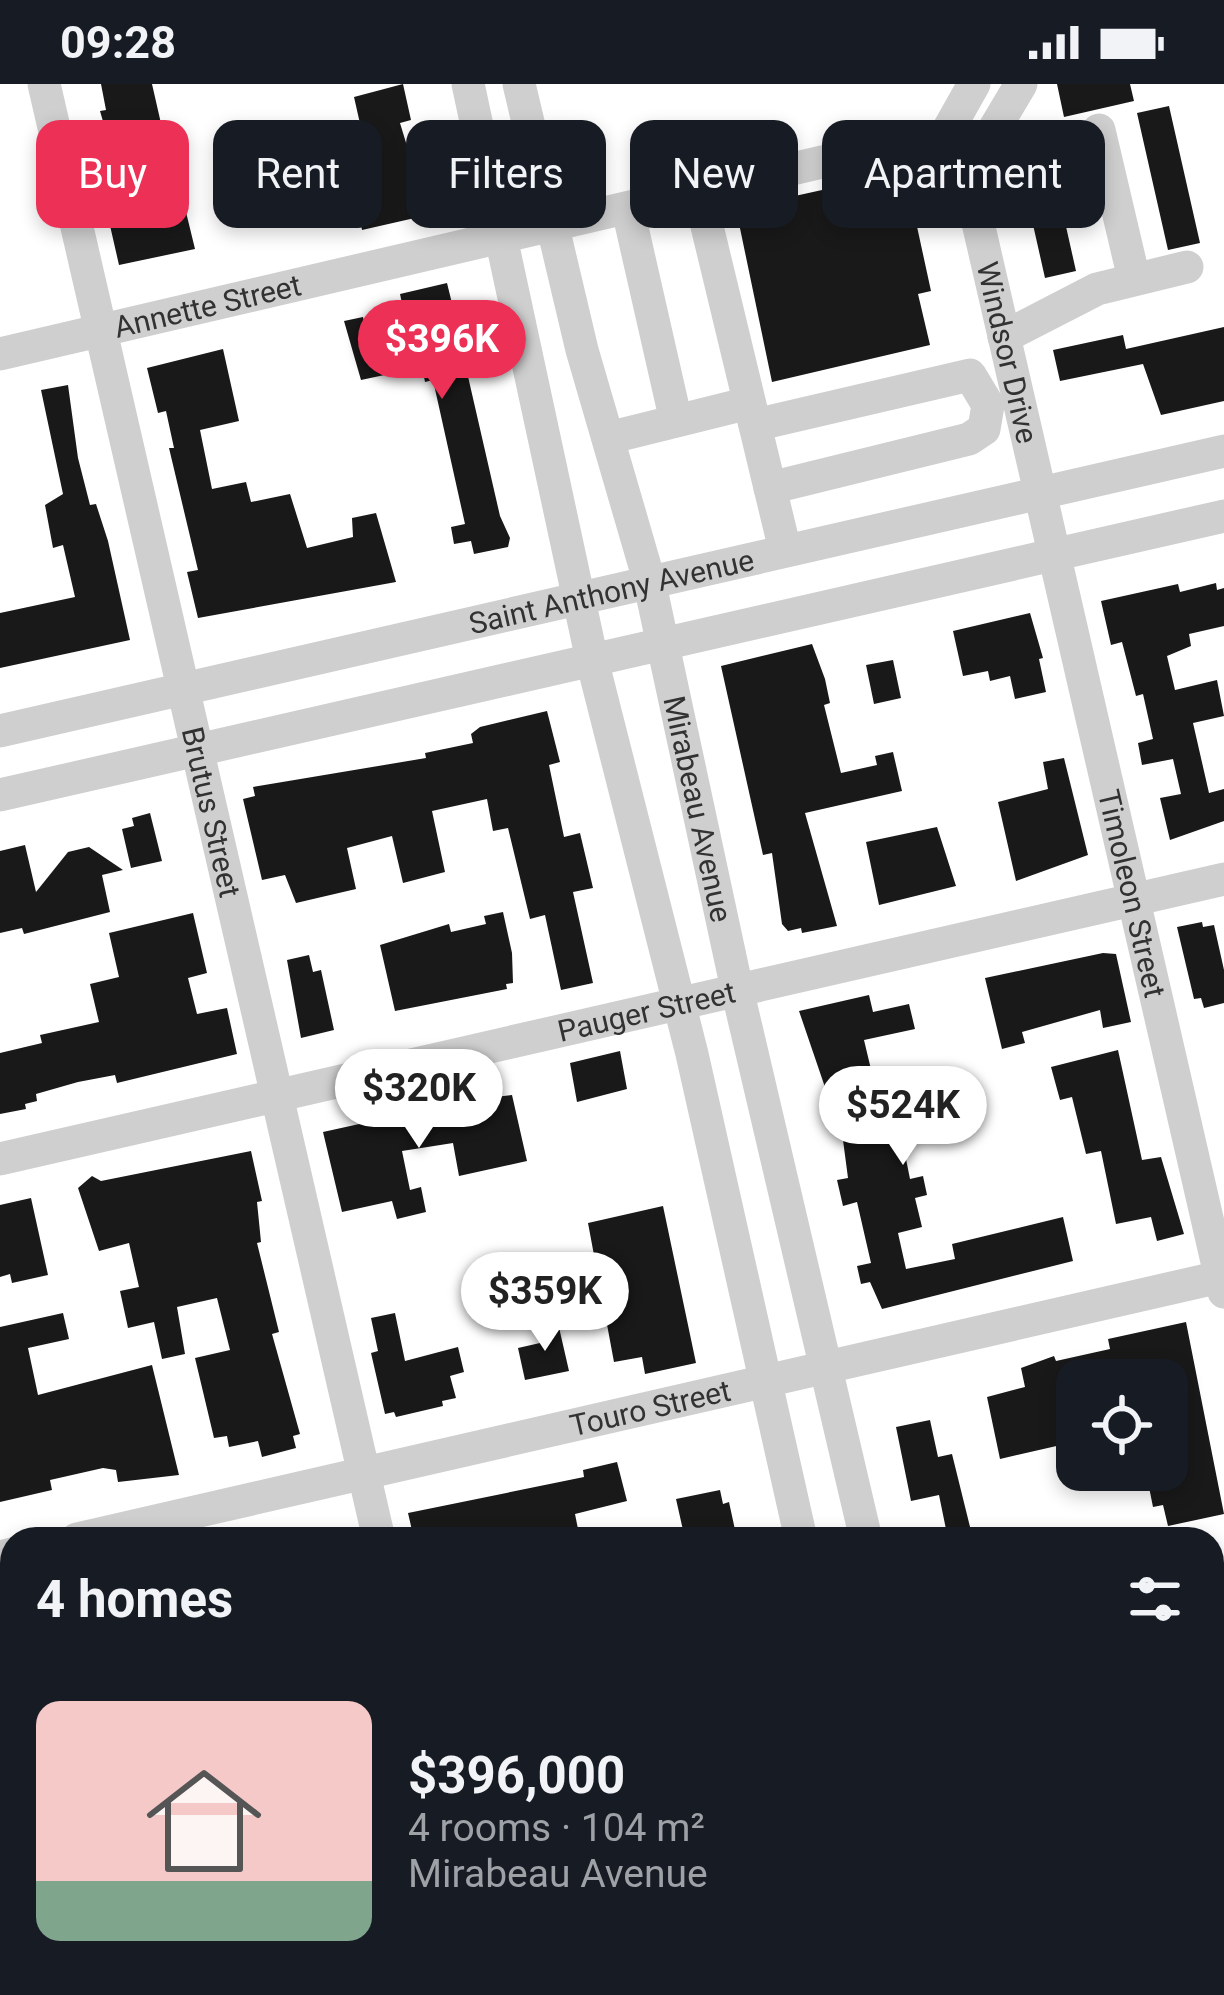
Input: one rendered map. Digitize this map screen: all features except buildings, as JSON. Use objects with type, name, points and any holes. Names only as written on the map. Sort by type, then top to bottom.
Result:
[{"type":"street","name":"Brutus Street","points":[[44,84],[376,1527]]},
{"type":"street","name":"Mirabeau Avenue","points":[[468,84],[592,660],[679,1002],[798,1527]]},
{"type":"street","name":"Mirabeau Avenue","points":[[519,84],[528,120]]},
{"type":"street","points":[[954,120],[974,84]]},
{"type":"street","points":[[1000,120],[1021,84]]},
{"type":"street","points":[[1105,156],[1133,279]]},
{"type":"street","name":"Annette Street","points":[[606,215],[628,210]]},
{"type":"street","points":[[628,210],[676,421]]},
{"type":"street","name":"Annette Street","points":[[0,354],[553,228]]},
{"type":"street","name":"Mirabeau Avenue","points":[[553,228],[649,580],[737,989],[863,1527]]},
{"type":"street","points":[[707,228],[785,550]]},
{"type":"street","name":"Windsor Drive","points":[[979,228],[1039,493]]},
{"type":"street","points":[[1004,338],[1097,289],[1187,267]]},
{"type":"street","points":[[608,438],[676,421],[752,414],[970,375],[988,405],[984,429],[969,439],[770,488]]},
{"type":"street","name":"Saint Anthony Avenue","points":[[0,731],[1224,451]]},
{"type":"street","name":"Timoleon Street","points":[[1039,493],[1223,1282]]},
{"type":"street","name":"Saint Anthony Avenue","points":[[0,795],[1224,516]]},
{"type":"street","name":"Pauger Street","points":[[0,1159],[1224,879]]},
{"type":"street","name":"Touro Street","points":[[129,1527],[828,1366],[1223,1282]]}]
